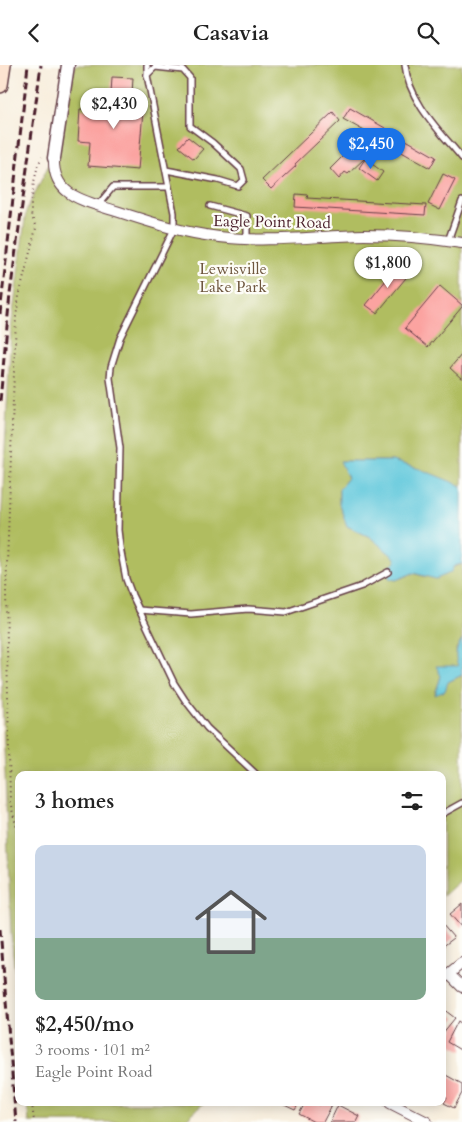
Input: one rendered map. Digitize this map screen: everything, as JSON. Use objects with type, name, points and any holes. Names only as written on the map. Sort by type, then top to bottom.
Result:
[{"type":"main road","points":[[0,85],[3,65]]},
{"type":"street","points":[[50,155],[68,65]]},
{"type":"street","name":"Eagle Point Road","points":[[50,155],[54,171],[61,186],[67,192],[98,205],[174,229],[220,237],[248,239],[379,235],[462,243]]},
{"type":"street","points":[[462,963],[446,976],[462,987]]},
{"type":"street","points":[[396,1106],[427,1122]]},
{"type":"lane","points":[[147,65],[147,75],[174,213],[174,229],[120,338],[110,378],[120,447],[118,517],[120,547],[126,579],[174,683],[207,728],[252,771]]},
{"type":"lane","points":[[405,65],[417,101],[462,158]]},
{"type":"lane","points":[[147,75],[155,67],[184,70],[190,78],[190,126],[213,143],[241,169],[244,180],[238,186],[218,180],[166,170]]},
{"type":"lane","points":[[98,205],[113,187],[168,187]]},
{"type":"lane","points":[[448,241],[462,201]]},
{"type":"lane","points":[[210,206],[247,216],[248,239]]},
{"type":"lane","points":[[140,610],[191,614],[248,609],[286,612],[362,586],[388,572]]},
{"type":"lane","points":[[446,811],[462,803]]},
{"type":"path","points":[[15,820],[10,801],[6,592],[7,519],[16,317],[18,296],[36,228],[31,213],[34,182],[38,165],[50,155]]},
{"type":"path","points":[[32,1106],[34,1122]]},
{"type":"green space","name":"Lewisville Lake Park","points":[[75,65],[462,65],[462,486],[392,461],[341,461],[348,478],[339,489],[339,504],[347,526],[370,537],[395,558],[396,562],[389,567],[388,575],[396,580],[413,573],[426,577],[462,564],[462,639],[456,649],[458,667],[441,676],[435,694],[448,682],[462,675],[462,879],[446,893],[446,771],[15,771],[15,972],[11,934],[0,640],[1,527],[11,329],[26,211],[61,140]]},
{"type":"green space","points":[[27,1106],[201,1106],[183,1122],[29,1122]]},
{"type":"water","points":[[340,461],[392,461],[420,469],[462,486],[462,564],[454,566],[450,573],[436,579],[413,573],[396,580],[390,579],[388,575],[389,567],[396,562],[395,558],[370,537],[347,526],[339,504],[339,489],[348,478]]},
{"type":"water","points":[[462,639],[462,675],[448,682],[445,691],[435,695],[441,676],[436,666],[458,666],[456,652]]},
{"type":"building","points":[[112,77],[133,78],[131,110],[143,111],[138,170],[88,166],[90,142],[78,141],[80,109],[110,111]]},
{"type":"building","points":[[350,108],[436,157],[430,168],[343,119]]},
{"type":"building","points":[[333,112],[340,121],[271,189],[262,180]]},
{"type":"building","points":[[188,137],[203,149],[194,159],[179,147]]},
{"type":"building","points":[[353,146],[365,158],[348,174],[345,172],[339,179],[330,169]]},
{"type":"building","points":[[365,159],[383,172],[377,181],[359,168]]},
{"type":"building","points":[[443,174],[455,180],[440,210],[428,204]]},
{"type":"building","points":[[296,194],[308,195],[307,198],[426,205],[425,215],[295,207]]},
{"type":"building","points":[[399,264],[410,273],[377,313],[366,305]]},
{"type":"building","points":[[440,286],[462,307],[428,347],[405,328]]},
{"type":"building","points":[[462,354],[462,379],[450,368]]},
{"type":"building","points":[[462,904],[462,928],[450,914]]},
{"type":"building","points":[[446,929],[454,938],[446,944]]},
{"type":"building","points":[[446,1011],[455,1018],[446,1029]]},
{"type":"building","points":[[458,1021],[462,1024],[462,1051],[447,1042]]},
{"type":"building","points":[[446,1075],[462,1084],[462,1093],[454,1108],[446,1104]]},
{"type":"building","points":[[286,1106],[297,1106],[295,1110]]},
{"type":"building","points":[[303,1106],[331,1106],[323,1122],[314,1122],[299,1114]]},
{"type":"building","points":[[338,1106],[359,1116],[356,1122],[330,1122]]},
{"type":"railway","points":[[0,314],[28,65]]},
{"type":"railway","points":[[0,401],[10,294],[41,65]]},
{"type":"railway","points":[[0,929],[16,1122]]}]
